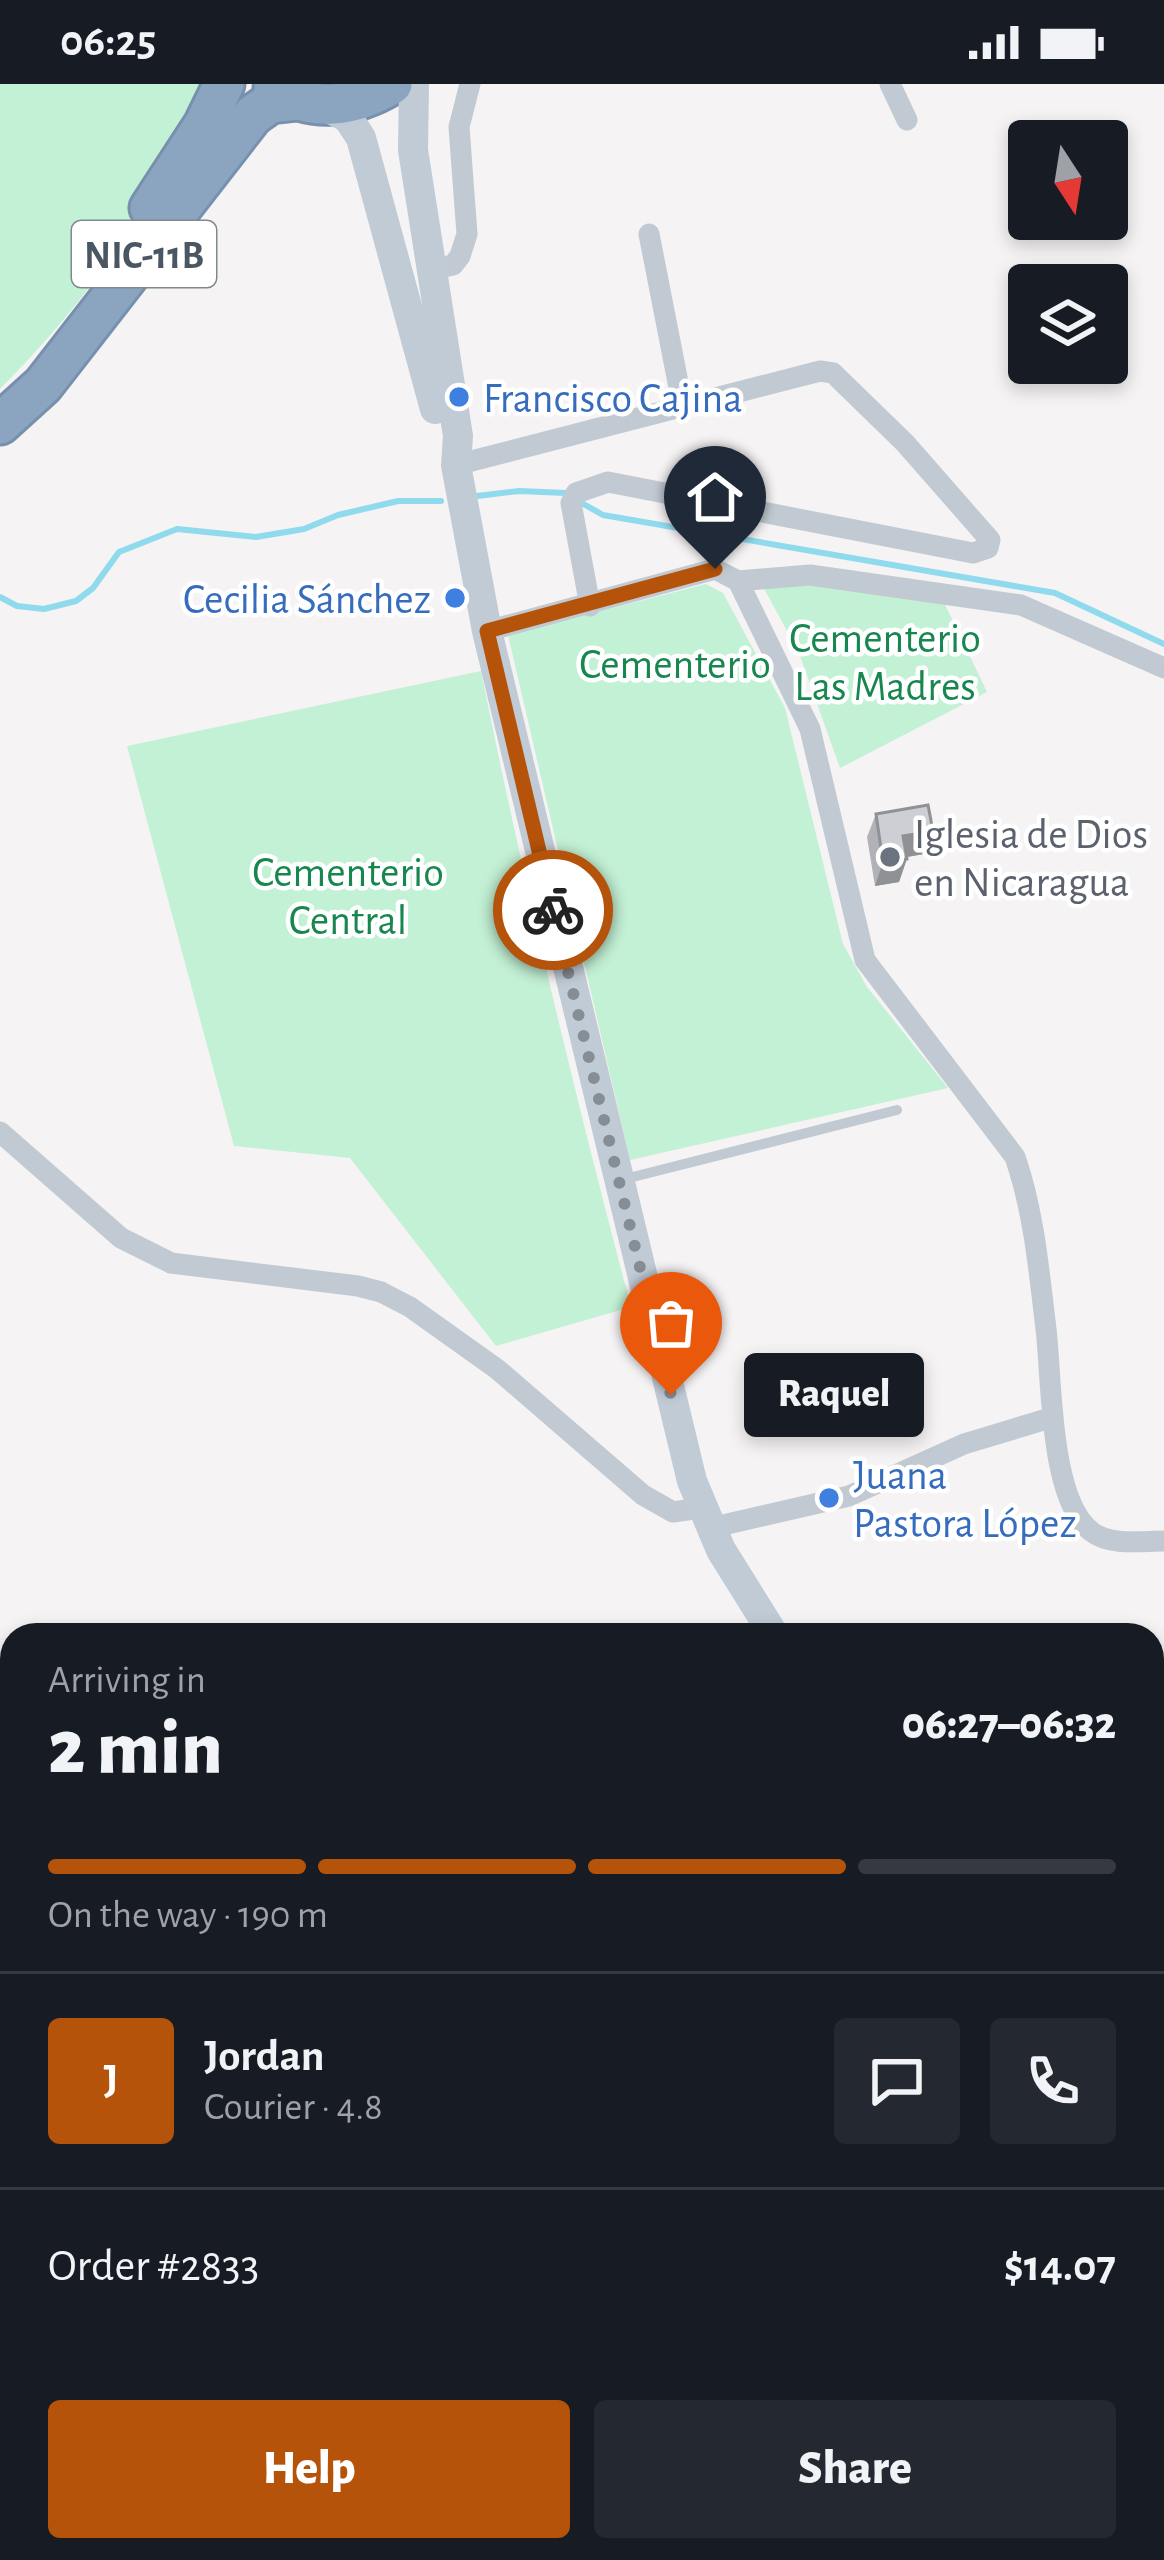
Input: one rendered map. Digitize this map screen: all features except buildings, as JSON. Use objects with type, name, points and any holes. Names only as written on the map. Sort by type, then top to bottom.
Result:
[{"type":"highway","name":"NIC-11B","points":[[0,389],[100,276],[186,154],[224,84]]},
{"type":"highway","name":"NIC-11B","points":[[0,424],[43,385],[253,115],[296,96],[354,102],[392,84]]},
{"type":"street","points":[[414,84],[413,150],[458,436],[457,464],[487,631],[618,1181],[705,1518],[767,1623]]},
{"type":"street","points":[[430,270],[453,265],[466,234],[458,149],[460,112],[470,84]]},
{"type":"street","points":[[890,84],[907,120]]},
{"type":"street","points":[[296,96],[348,118],[369,161],[442,439],[457,464]]},
{"type":"street","points":[[649,234],[682,408]]},
{"type":"street","points":[[457,464],[820,370],[833,373],[905,442],[969,520],[986,531],[988,548],[973,553],[608,482],[576,493],[572,502],[590,606]]},
{"type":"street","points":[[487,631],[715,569],[738,581],[809,575],[1022,605],[1164,668]]},
{"type":"street","points":[[738,581],[810,729],[865,960],[1015,1157],[1027,1191],[1039,1276],[1050,1418],[1071,1503],[1096,1536],[1164,1541]]},
{"type":"street","points":[[0,1132],[121,1238],[171,1263],[322,1280],[382,1292],[467,1345],[658,1506],[674,1512],[705,1518],[849,1496],[964,1444],[1050,1418]]},
{"type":"lane","points":[[618,1181],[897,1110]]},
{"type":"green space","points":[[0,84],[224,84],[122,244],[65,318],[0,389]]},
{"type":"green space","name":"Cementerio Las Madres","points":[[761,583],[939,592],[987,692],[840,768],[799,653]]},
{"type":"green space","name":"Cementerio","points":[[706,584],[723,593],[785,708],[843,944],[867,987],[948,1088],[630,1160],[508,635]]},
{"type":"green space","name":"Cementerio Central","points":[[481,671],[551,990],[631,1307],[496,1346],[350,1158],[234,1146],[127,746]]},
{"type":"waterway","points":[[477,496],[566,493]]},
{"type":"waterway","points":[[0,597],[17,606],[44,609],[76,601],[93,588],[119,552],[177,529],[256,537],[304,529],[338,515],[398,501],[441,501]]},
{"type":"waterway","points":[[580,502],[603,515],[1055,593],[1164,644]]},
{"type":"way so far","points":[[553,910],[671,1395]]},
{"type":"place","name":"Francisco Cajina","points":[[459,397]]},
{"type":"place","name":"Cecilia Sánchez","points":[[455,598]]},
{"type":"place","name":"Iglesia de Dios en Nicaragua","points":[[890,857]]},
{"type":"place","name":"Raquel","points":[[671,1395]]},
{"type":"place","name":"Juana Pastora López","points":[[829,1498]]},
{"type":"route","points":[[553,910],[487,631],[715,569]]}]
